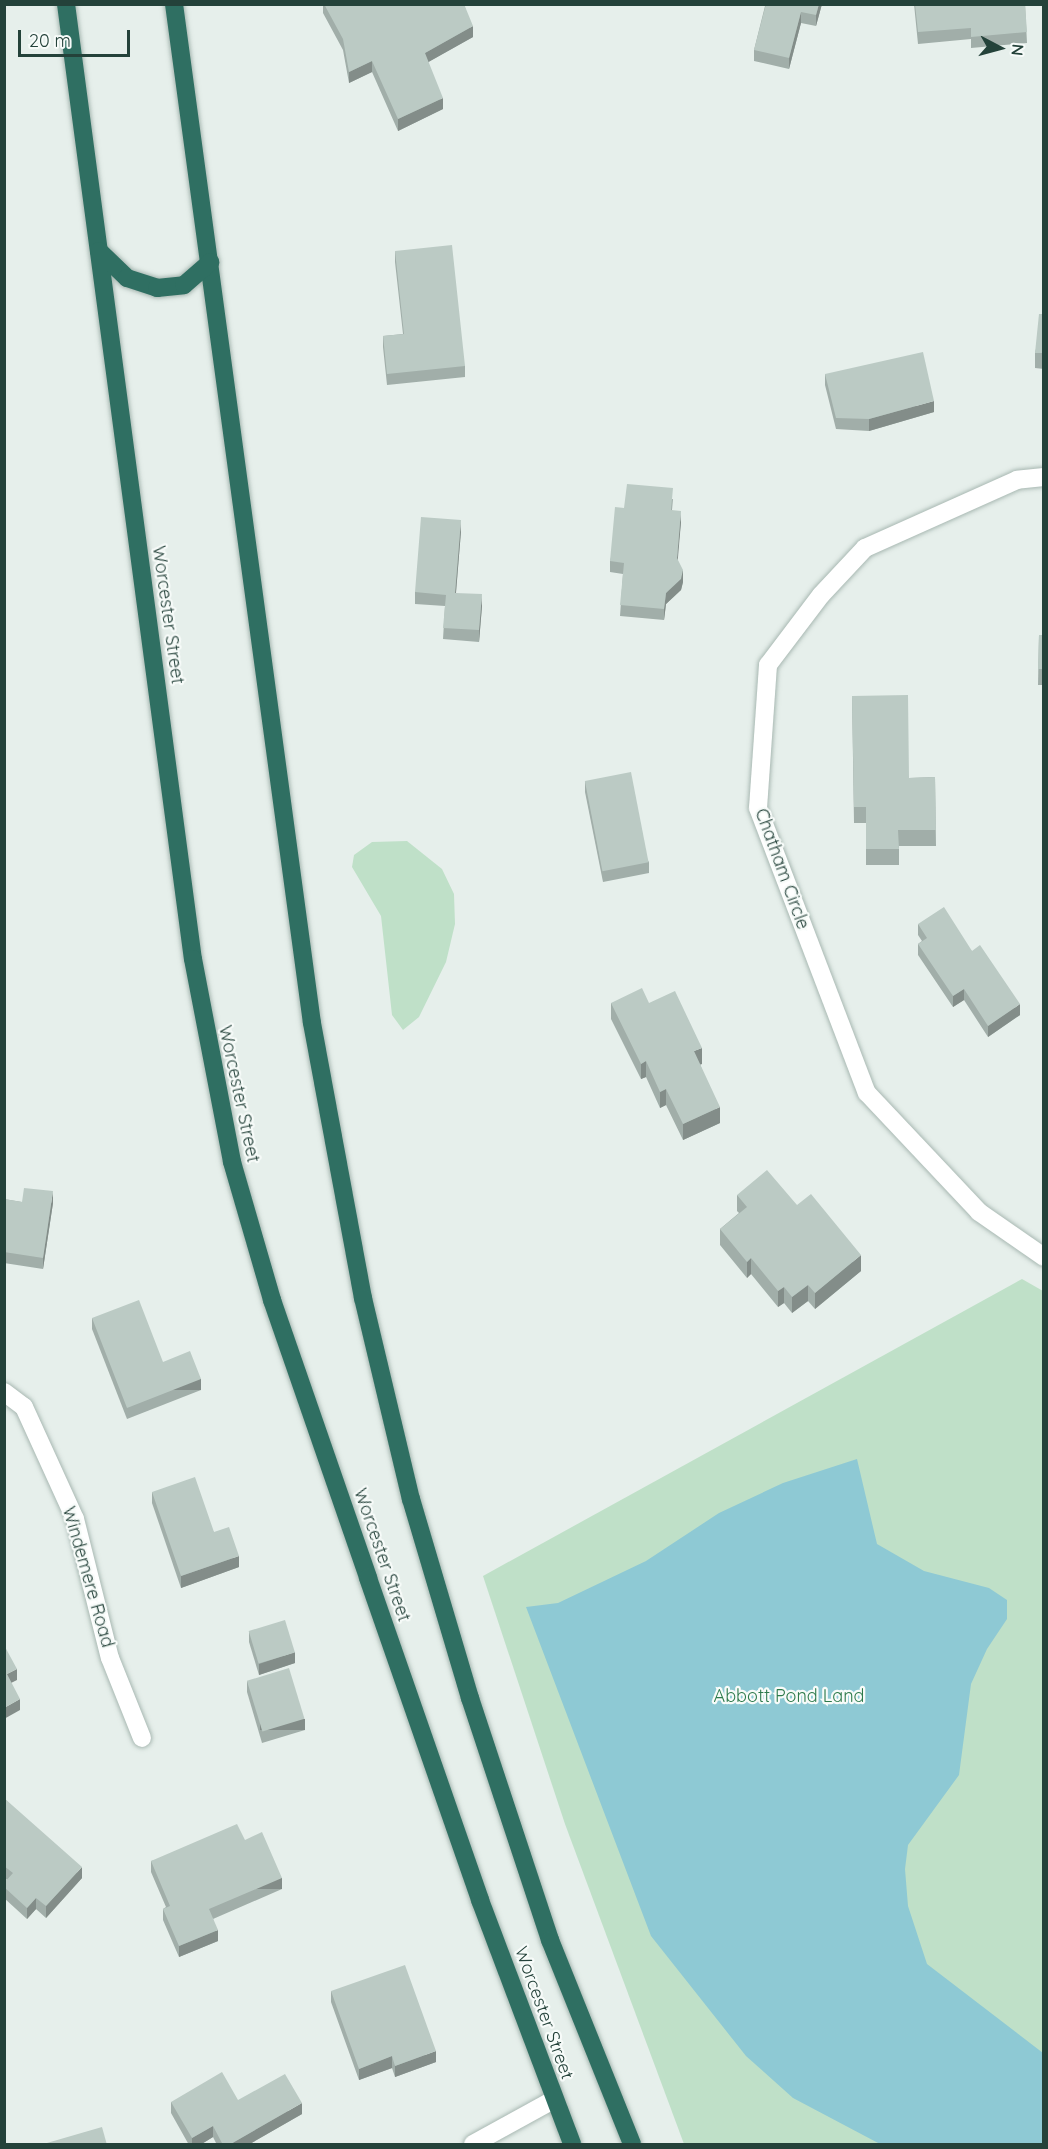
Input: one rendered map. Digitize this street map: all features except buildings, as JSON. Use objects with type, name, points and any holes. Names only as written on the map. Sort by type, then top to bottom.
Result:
[{"type":"highway","name":"Worcester Street","points":[[66,4],[194,970],[232,1162],[293,1362],[553,2100],[572,2145]]},
{"type":"highway","name":"Worcester Street","points":[[174,4],[312,1023],[335,1160],[373,1342],[411,1499],[470,1698],[550,1940],[632,2145]]},
{"type":"highway","points":[[99,251],[127,278],[157,288],[184,285],[210,262]]},
{"type":"street","name":"Chatham Circle","points":[[1044,477],[1017,480],[865,548],[821,595],[768,665],[758,808],[867,1093],[979,1212],[1044,1257]]},
{"type":"street","name":"Windemere Road","points":[[4,1392],[24,1407],[75,1519],[110,1658],[142,1738]]},
{"type":"street","points":[[473,2145],[553,2100]]},
{"type":"green space","points":[[407,841],[442,869],[454,894],[455,924],[446,962],[419,1017],[403,1030],[392,1015],[381,916],[352,867],[354,855],[372,842]]},
{"type":"green space","name":"Abbott Pond Land","points":[[1022,1279],[1043,1291],[1043,2144],[684,2144],[565,1824],[483,1576]]},
{"type":"water","points":[[857,1459],[877,1544],[924,1571],[989,1588],[1007,1600],[1007,1619],[987,1649],[971,1684],[959,1775],[908,1845],[905,1869],[908,1906],[927,1964],[1043,2053],[1043,2144],[880,2144],[793,2098],[746,2056],[651,1936],[526,1607],[558,1603],[646,1561],[719,1513],[783,1483]]}]
